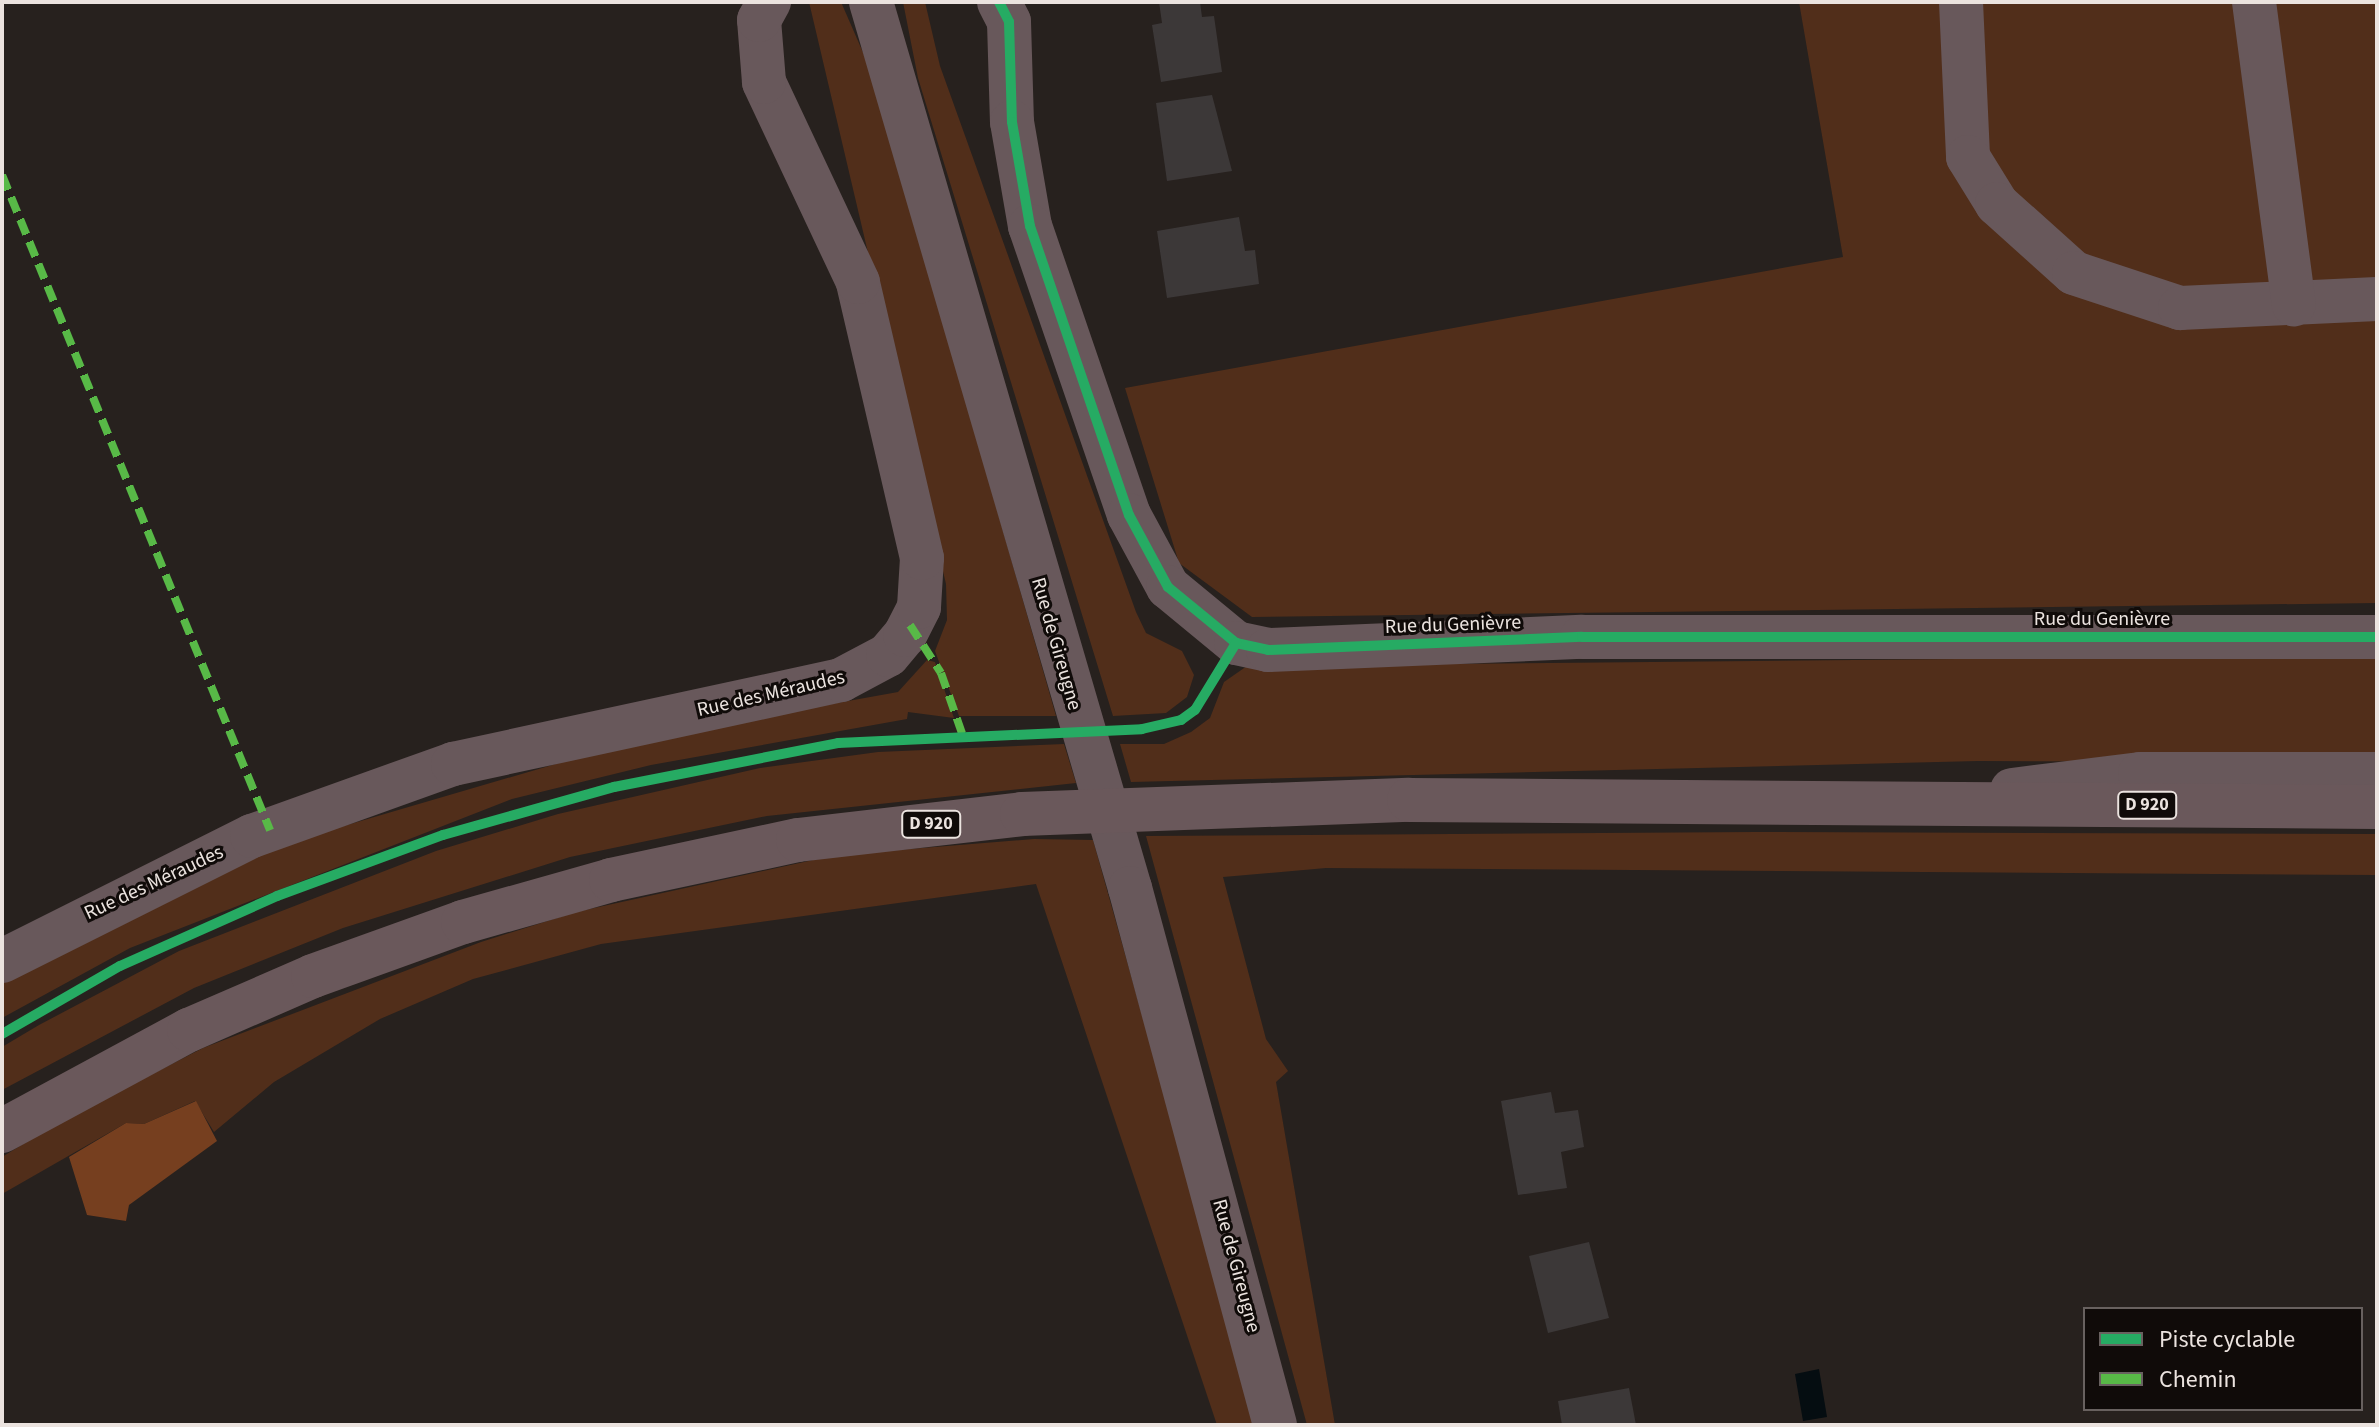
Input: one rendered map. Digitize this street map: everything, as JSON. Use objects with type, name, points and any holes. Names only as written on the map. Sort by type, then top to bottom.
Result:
[{"type":"main road","name":"D 920","points":[[2,1131],[189,1030],[343,965],[611,880],[798,840],[1022,814],[1409,800],[2377,807]]},
{"type":"street","name":"Rue des Méraudes","points":[[2,961],[252,836],[453,764],[841,680],[888,655],[905,635],[919,607],[922,558],[858,282],[764,82],[759,20],[769,2]]},
{"type":"street","name":"Rue de Gireugne","points":[[871,2],[1130,888],[1275,1425]]},
{"type":"street","name":"Rue du Genièvre","points":[[999,2],[1009,22],[1012,122],[1030,226],[1129,515],[1168,587],[1236,643],[1268,650],[1582,637],[2377,637]]},
{"type":"street","points":[[1961,2],[1968,157],[1997,204],[2074,273],[2180,308],[2377,299]]},
{"type":"street","points":[[2254,2],[2294,304]]},
{"type":"street","points":[[1917,803],[2140,774],[2377,774]]},
{"type":"shaded area","points":[[809,2],[841,2],[872,73],[1056,716],[959,716],[935,651],[947,620],[946,584]]},
{"type":"shaded area","points":[[903,2],[925,2],[940,66],[1136,612],[1146,633],[1182,651],[1194,675],[1187,697],[1166,713],[1113,716],[918,78]]},
{"type":"shaded area","points":[[1799,2],[2377,2],[2377,603],[1252,617],[1179,563],[1125,388],[1843,257]]},
{"type":"shaded area","points":[[2377,655],[2377,762],[1978,761],[1131,782],[1120,744],[1164,744],[1191,732],[1210,718],[1224,682],[1247,666]]},
{"type":"shaded area","points":[[927,660],[935,662],[954,718],[908,712],[907,719],[651,765],[512,799],[130,948],[2,1018],[2,978],[272,847],[648,737],[898,692]]},
{"type":"shaded area","points":[[1064,744],[1076,783],[767,816],[570,857],[343,928],[194,988],[2,1090],[2,1047],[39,1025],[179,951],[436,851],[558,814],[760,768],[878,752]]},
{"type":"shaded area","points":[[1756,832],[2377,834],[2377,875],[1326,868],[1223,877],[1266,1039],[1288,1071],[1276,1082],[1335,1425],[1307,1425],[1146,836]]},
{"type":"shaded area","points":[[1034,839],[1093,840],[1257,1425],[1217,1425],[1036,884],[601,944],[473,979],[380,1019],[274,1082],[214,1132],[195,1101],[144,1124],[126,1123],[2,1194],[2,1157],[61,1121],[203,1048],[481,942],[576,912],[836,855]]},
{"type":"shaded area","points":[[196,1101],[217,1141],[129,1205],[126,1221],[87,1215],[69,1157],[126,1123],[144,1124]]},
{"type":"shaded area","points":[[1819,1369],[1827,1417],[1803,1421],[1795,1374]]},
{"type":"building","points":[[1159,2],[1200,2],[1202,17],[1214,16],[1222,72],[1161,82],[1152,25],[1162,23]]},
{"type":"building","points":[[1212,95],[1232,171],[1167,181],[1156,103]]},
{"type":"building","points":[[1239,217],[1245,251],[1255,250],[1259,284],[1167,298],[1157,231]]},
{"type":"building","points":[[1551,1092],[1555,1113],[1578,1110],[1584,1147],[1561,1152],[1567,1188],[1518,1195],[1501,1101]]},
{"type":"building","points":[[1589,1242],[1609,1318],[1548,1333],[1529,1256]]},
{"type":"building","points":[[1629,1388],[1636,1425],[1562,1425],[1558,1401]]},
{"type":"marked path","points":[[2,175],[270,830]]},
{"type":"marked path","points":[[910,625],[941,673],[963,736]]},
{"type":"cycle path","points":[[999,2],[1009,22],[1012,122],[1030,226],[1129,515],[1168,587],[1236,643],[1268,650],[1582,637],[2377,637]]},
{"type":"cycle path","points":[[2,1034],[120,966],[277,896],[443,835],[614,787],[838,743],[1142,729],[1181,720],[1195,710],[1236,643]]}]
